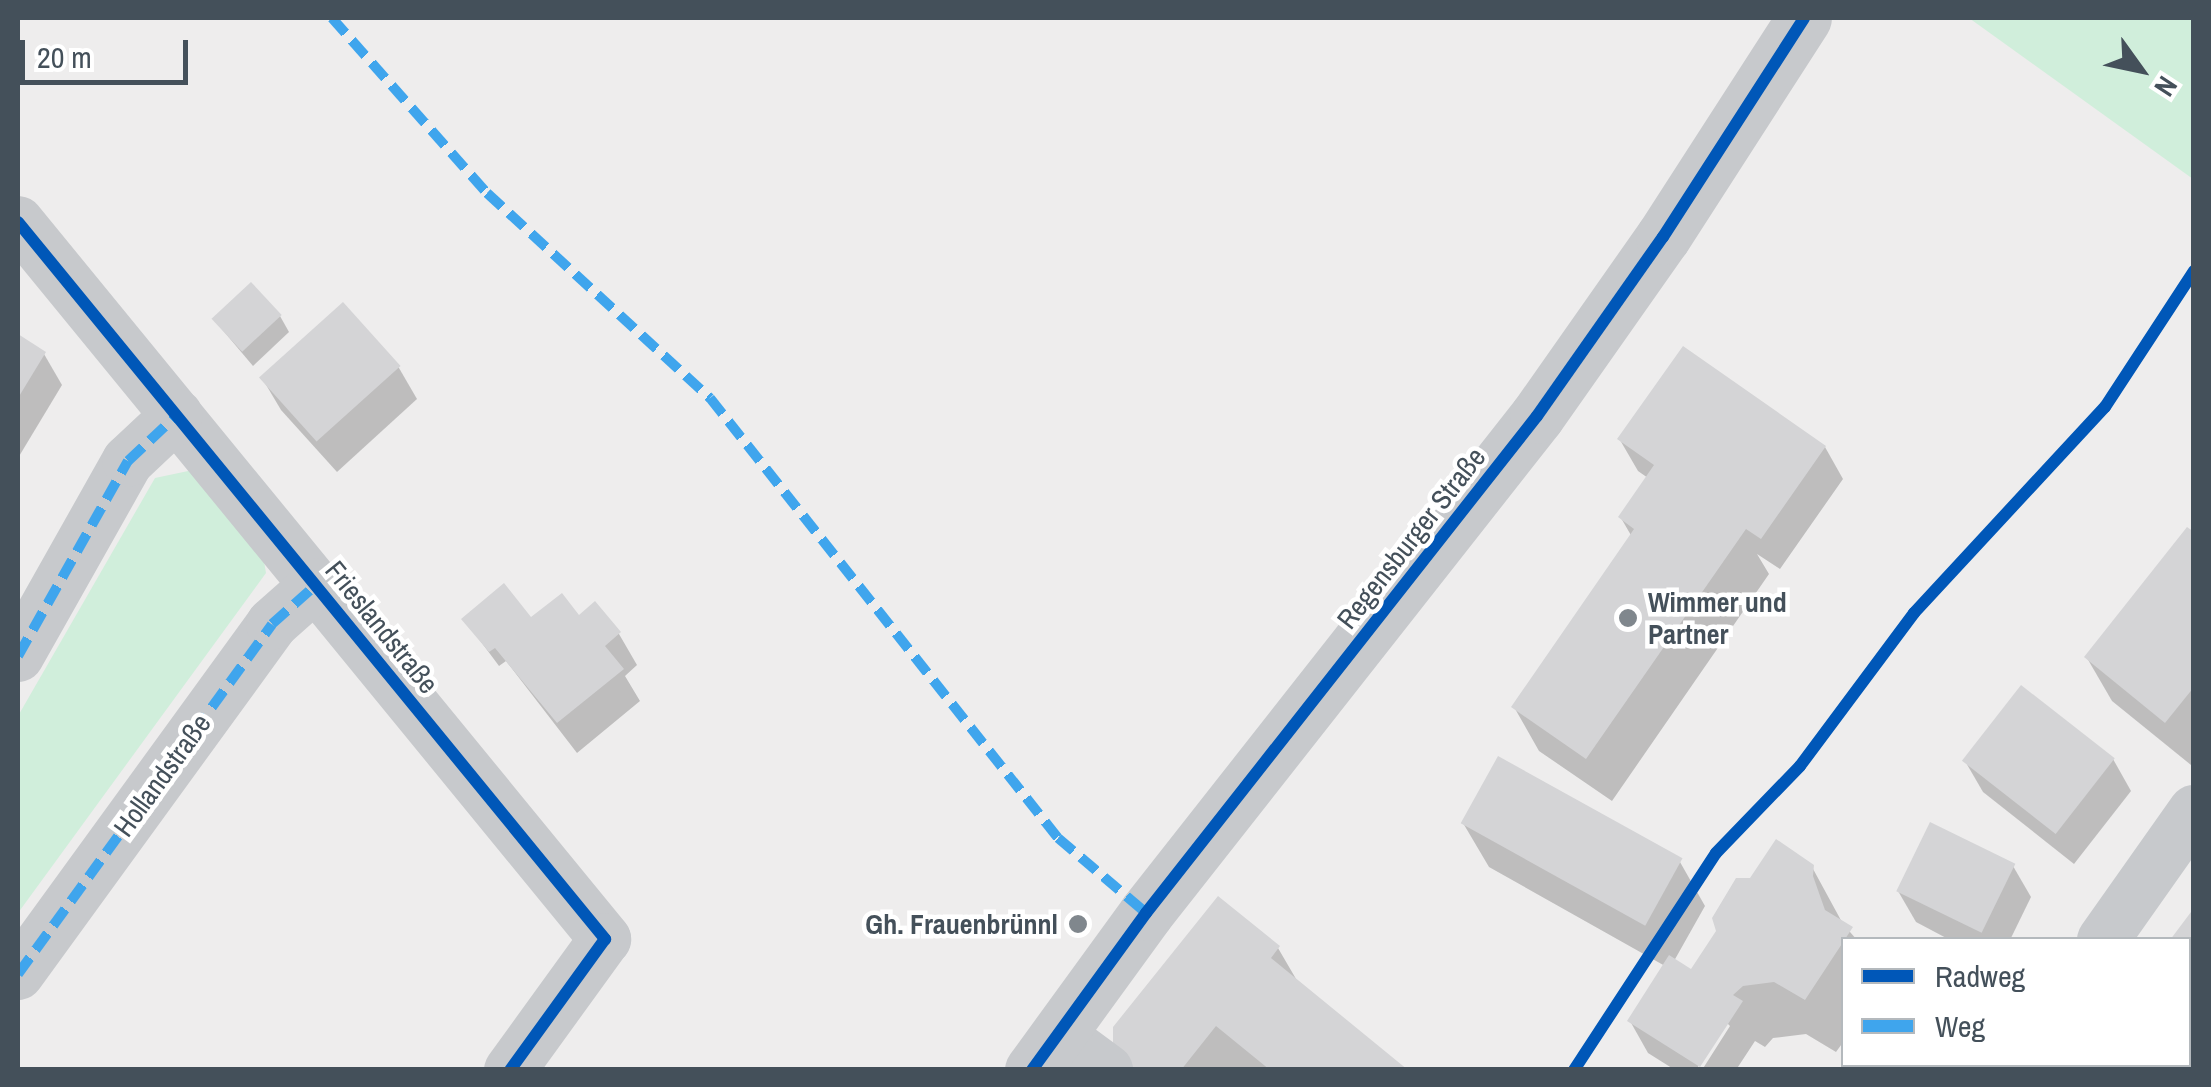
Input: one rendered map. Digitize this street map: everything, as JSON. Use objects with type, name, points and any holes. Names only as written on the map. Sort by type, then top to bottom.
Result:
[{"type":"street","name":"Regensburger Straße","points":[[1107,1070],[1045,1052],[1146,913],[1537,416],[1663,238],[1804,18]]},
{"type":"street","name":"Frieslandstraße","points":[[18,222],[605,939],[510,1070]]},
{"type":"street","points":[[18,656],[128,461],[177,415]]},
{"type":"street","name":"Hollandstraße","points":[[18,974],[272,624],[316,585]]},
{"type":"street","points":[[2105,937],[2194,812]]},
{"type":"green space","points":[[1969,18],[2193,18],[2193,179]]},
{"type":"green space","points":[[193,470],[262,550],[266,573],[18,913],[18,716],[155,478]]},
{"type":"building","points":[[251,282],[282,315],[242,352],[212,319]]},
{"type":"building","points":[[343,302],[401,366],[317,442],[259,378]]},
{"type":"building","points":[[18,334],[46,352],[18,398]]},
{"type":"building","points":[[1683,346],[1826,446],[1761,539],[1746,529],[1586,759],[1511,707],[1634,529],[1618,517],[1654,465],[1617,439]]},
{"type":"building","points":[[2187,527],[2194,532],[2194,687],[2165,723],[2084,657]]},
{"type":"building","points":[[504,583],[531,617],[562,593],[579,615],[595,601],[621,632],[605,646],[624,669],[557,723],[495,648],[489,652],[461,619]]},
{"type":"building","points":[[2021,685],[2115,758],[2056,834],[1962,761]]},
{"type":"building","points":[[1498,756],[1683,858],[1645,926],[1461,823]]},
{"type":"building","points":[[1930,822],[2015,864],[1982,933],[1896,891]]},
{"type":"building","points":[[1776,839],[1814,865],[1813,876],[1825,910],[1853,927],[1846,937],[1841,937],[1841,945],[1805,1000],[1774,982],[1743,986],[1733,995],[1743,1001],[1700,1067],[1627,1021],[1669,955],[1691,969],[1716,931],[1712,918],[1736,878],[1750,878]]},
{"type":"building","points":[[1218,896],[1280,946],[1271,958],[1408,1070],[1270,1070],[1216,1026],[1181,1070],[1135,1070],[1113,1052],[1113,1027]]},
{"type":"building","points":[[2194,908],[2194,956],[2191,937],[2172,937]]},
{"type":"marked path","points":[[332,18],[487,193],[710,398],[1058,838],[1146,913]]},
{"type":"marked path","points":[[18,656],[128,461],[177,415]]},
{"type":"marked path","points":[[18,974],[272,624],[316,585]]},
{"type":"cycle path","points":[[1032,1070],[1146,913],[1537,416],[1663,237],[1804,18]]},
{"type":"cycle path","points":[[18,222],[605,939],[510,1070]]},
{"type":"cycle path","points":[[1574,1070],[1716,853],[1800,766],[1914,613],[2105,407],[2194,271]]},
{"type":"place","name":"Wimmer und Partner","points":[[1628,618]]},
{"type":"place","name":"Gh. Frauenbrünnl","points":[[1078,924]]}]
